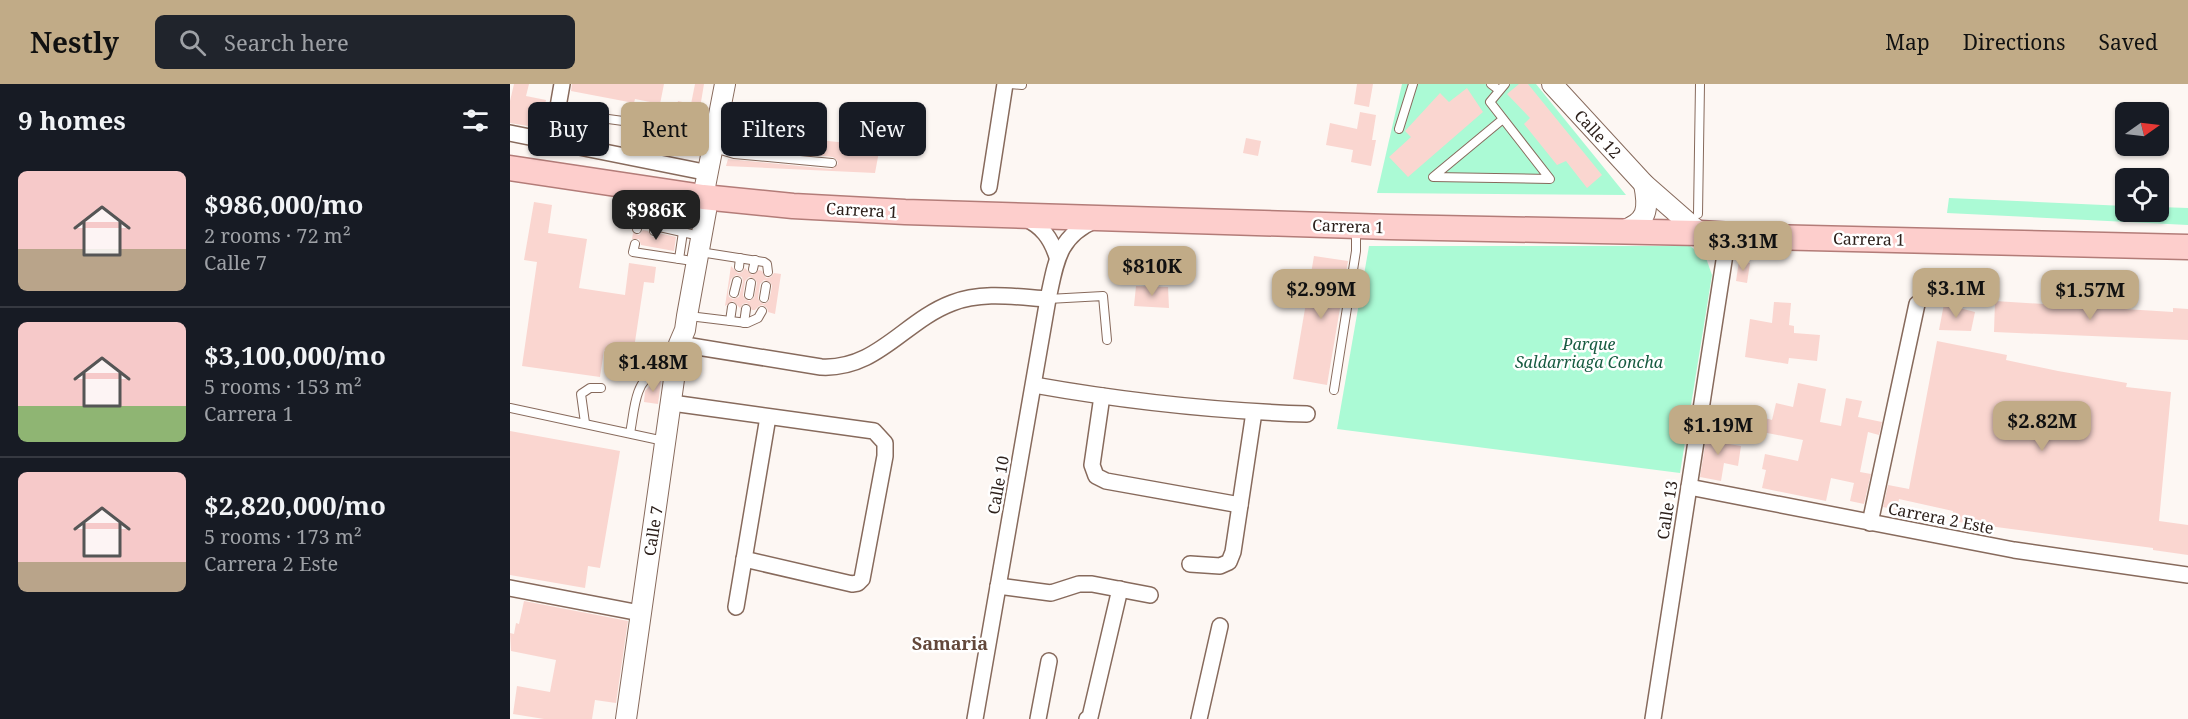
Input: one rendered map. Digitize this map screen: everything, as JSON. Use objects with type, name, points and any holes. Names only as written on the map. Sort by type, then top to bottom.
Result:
[{"type":"main road","name":"Carrera 1","points":[[510,168],[704,197],[793,206],[1021,217],[1622,231],[1699,223],[1728,235],[2188,247]]},
{"type":"street","points":[[559,102],[562,84]]},
{"type":"street","name":"Calle 7","points":[[679,344],[674,329],[688,248],[706,211],[704,197],[725,84]]},
{"type":"street","points":[[989,187],[1008,84]]},
{"type":"street","name":"Calle 12","points":[[1552,84],[1644,183],[1699,223]]},
{"type":"street","points":[[510,133],[528,136]]},
{"type":"street","points":[[609,152],[709,172]]},
{"type":"street","points":[[1622,231],[1638,224],[1645,212],[1647,204],[1644,183]]},
{"type":"street","points":[[1021,217],[1034,223],[1045,232],[1053,244],[1057,257]]},
{"type":"street","points":[[1057,257],[1062,247],[1077,230],[1097,219]]},
{"type":"street","name":"Calle 13","points":[[1653,719],[1728,235]]},
{"type":"street","name":"Calle 7","points":[[626,719],[679,344],[685,330],[687,316],[688,248]]},
{"type":"street","name":"Calle 10","points":[[975,719],[1057,257]]},
{"type":"street","points":[[679,344],[821,368],[845,366],[867,358],[927,317],[954,302],[984,296],[1048,299]]},
{"type":"street","points":[[1870,523],[1917,304]]},
{"type":"street","points":[[1034,385],[1102,396],[1254,412],[1307,414]]},
{"type":"street","points":[[1102,396],[1092,465],[1096,476],[1106,481],[1240,505]]},
{"type":"street","points":[[672,403],[874,431],[885,443],[885,456],[862,579],[858,583],[852,584],[744,559]]},
{"type":"street","points":[[1190,564],[1220,566],[1229,562],[1233,552],[1254,412]]},
{"type":"street","points":[[736,607],[768,417]]},
{"type":"street","name":"Carrera 2 Este","points":[[1689,487],[2014,550],[2188,575]]},
{"type":"street","points":[[998,586],[1051,593],[1079,584],[1150,595]]},
{"type":"street","points":[[606,606],[627,600],[644,586]]},
{"type":"street","points":[[510,588],[640,613]]},
{"type":"street","points":[[1087,719],[1090,717],[1120,589]]},
{"type":"street","points":[[1204,718],[1220,626]]},
{"type":"street","points":[[1038,719],[1049,661]]},
{"type":"lane","points":[[1008,84],[1022,85]]},
{"type":"lane","points":[[1399,129],[1413,84]]},
{"type":"lane","points":[[1491,84],[1502,87],[1490,102],[1550,179],[1433,177],[1503,119]]},
{"type":"lane","points":[[1699,223],[1700,84]]},
{"type":"lane","points":[[714,148],[734,154],[832,163]]},
{"type":"lane","points":[[637,229],[652,190]]},
{"type":"lane","points":[[652,190],[654,229],[688,248]]},
{"type":"lane","points":[[1334,390],[1356,251],[1356,226]]},
{"type":"lane","points":[[635,244],[633,252],[688,248],[755,260],[767,264],[768,272]]},
{"type":"lane","points":[[739,267],[740,258]]},
{"type":"lane","points":[[753,269],[755,260]]},
{"type":"lane","points":[[734,293],[737,281]]},
{"type":"lane","points":[[749,296],[751,283]]},
{"type":"lane","points":[[764,298],[766,286]]},
{"type":"lane","points":[[1048,299],[1103,296],[1107,340]]},
{"type":"lane","points":[[730,321],[732,307]]},
{"type":"lane","points":[[744,323],[746,309]]},
{"type":"lane","points":[[687,316],[744,323],[754,322],[762,311]]},
{"type":"lane","points":[[630,433],[640,387],[645,378],[654,373],[676,369]]},
{"type":"lane","points":[[585,423],[581,393],[590,388],[601,388]]},
{"type":"lane","points":[[510,408],[666,441]]},
{"type":"green space","points":[[1402,84],[1536,84],[1626,195],[1377,193]]},
{"type":"green space","points":[[1949,198],[2115,206],[2115,221],[1947,213]]},
{"type":"green space","points":[[2169,207],[2188,208],[2188,225],[2128,222],[2169,222]]},
{"type":"green space","name":"Parque Saldarriaga Concha","points":[[1369,246],[1690,246],[1706,258],[1712,275],[1680,473],[1337,429]]},
{"type":"building","points":[[514,84],[529,84],[526,96],[546,100],[546,102],[528,102],[528,126],[510,123],[510,101]]},
{"type":"building","points":[[572,84],[664,84],[660,102],[635,99],[634,102],[629,102],[571,91]]},
{"type":"building","points":[[695,84],[704,84],[701,102],[691,102]]},
{"type":"building","points":[[1357,84],[1373,84],[1369,107],[1354,104]]},
{"type":"building","points":[[1519,84],[1528,84],[1602,175],[1587,188],[1566,161],[1557,165],[1524,124],[1530,118],[1507,94]]},
{"type":"building","points":[[1467,88],[1483,112],[1408,177],[1389,157],[1411,137],[1405,131],[1440,93],[1449,102]]},
{"type":"building","points":[[1360,112],[1376,115],[1372,140],[1376,140],[1371,166],[1351,162],[1353,150],[1326,145],[1330,123],[1357,129]]},
{"type":"building","points":[[1246,138],[1261,141],[1258,156],[1243,153]]},
{"type":"building","points":[[827,141],[839,142],[839,156],[878,156],[875,173],[726,166],[728,159],[831,169],[838,164],[833,157],[823,156],[827,156]]},
{"type":"building","points":[[534,202],[552,205],[548,233],[587,239],[579,288],[625,295],[629,263],[656,267],[654,283],[644,282],[633,355],[604,350],[600,377],[522,366],[537,262],[524,260]]},
{"type":"building","points":[[643,230],[648,231],[652,237],[659,233],[676,237],[674,251],[641,245],[639,239],[632,239],[633,233],[639,235]]},
{"type":"building","points":[[1314,256],[1348,261],[1327,385],[1293,379]]},
{"type":"building","points":[[1739,261],[1750,263],[1747,283],[1736,281]]},
{"type":"building","points":[[731,266],[738,273],[745,268],[752,275],[759,270],[762,271],[766,278],[771,277],[774,273],[781,274],[775,314],[768,312],[763,305],[752,310],[747,303],[740,308],[733,301],[725,306]],"holes":[[[736,275],[742,277],[743,282],[739,297],[733,299],[729,297],[728,292],[731,279]],[[749,277],[755,279],[757,283],[754,298],[749,301],[743,295],[745,281]],[[764,280],[770,282],[772,286],[769,301],[764,304],[758,298],[760,284]]]},
{"type":"building","points":[[1136,286],[1168,287],[1169,308],[1134,306]]},
{"type":"building","points":[[1995,301],[2173,312],[2173,308],[2188,309],[2188,340],[1994,332]]},
{"type":"building","points":[[1774,302],[1791,303],[1789,325],[1794,326],[1794,333],[1820,335],[1817,361],[1789,358],[1788,364],[1745,357],[1750,319],[1772,323]]},
{"type":"building","points":[[1944,304],[1975,312],[1971,331],[1939,330]]},
{"type":"building","points":[[1937,341],[2007,355],[2006,360],[2127,383],[2126,387],[2171,392],[2159,521],[2188,525],[2188,555],[2153,550],[2153,548],[1951,521],[1953,511],[1899,499],[1897,510],[1883,507],[1888,485],[1909,489]]},
{"type":"building","points":[[655,380],[661,381],[658,404],[644,402],[645,391]]},
{"type":"building","points":[[1798,383],[1826,389],[1820,422],[1841,426],[1846,398],[1862,401],[1858,417],[1882,422],[1879,435],[1868,432],[1860,472],[1871,474],[1864,504],[1850,501],[1854,483],[1831,478],[1826,501],[1762,488],[1766,470],[1762,469],[1765,454],[1798,461],[1803,440],[1762,432],[1765,418],[1772,420],[1776,403],[1793,407]]},
{"type":"building","points":[[510,431],[620,451],[600,568],[588,566],[585,588],[510,575]]},
{"type":"building","points":[[1707,433],[1730,437],[1729,444],[1741,446],[1738,466],[1724,463],[1721,481],[1700,477]]},
{"type":"building","points":[[524,601],[628,621],[616,703],[595,700],[592,719],[544,719],[513,714],[517,686],[550,692],[556,660],[511,651],[510,633],[514,634],[516,623],[519,624]]},
{"type":"district","name":"Samaria","points":[[950,643]]}]
